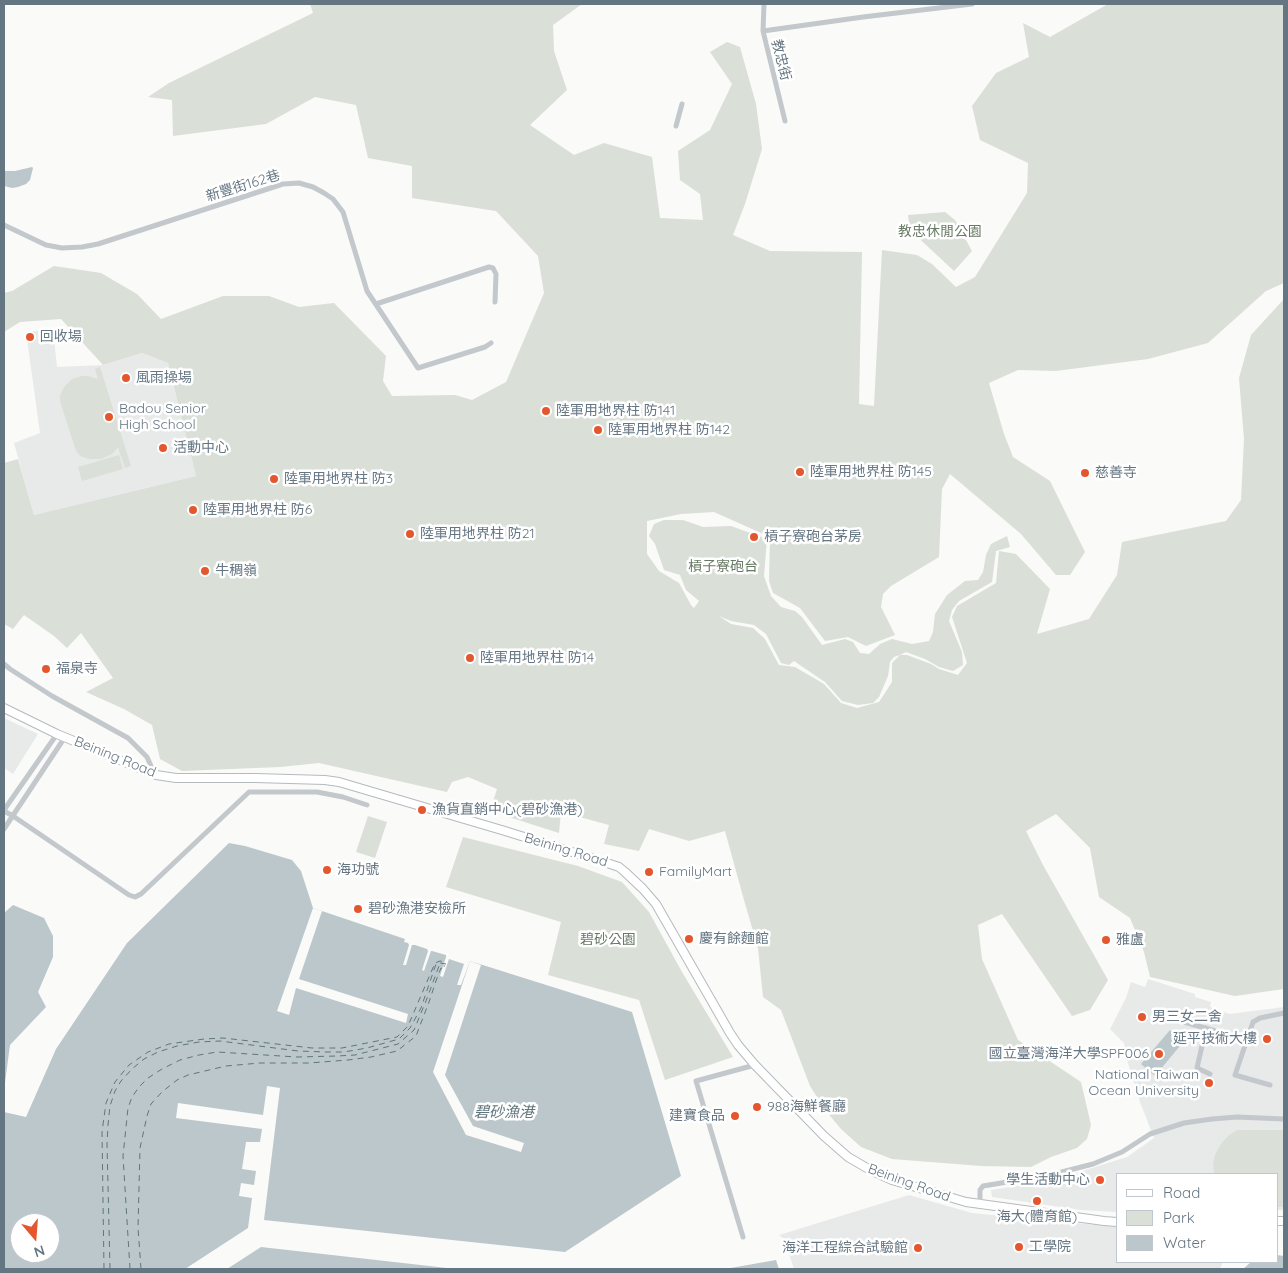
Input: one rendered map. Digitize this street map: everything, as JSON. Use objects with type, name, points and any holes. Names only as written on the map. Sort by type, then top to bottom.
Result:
[{"type":"main road","name":"Beining Road","points":[[4,708],[56,734],[156,775],[176,778],[255,778],[339,782],[532,839],[618,868],[643,889],[656,904],[738,1045],[831,1143],[857,1162],[892,1180],[955,1199],[1116,1222]]},
{"type":"street","name":"教忠街","points":[[764,4],[763,31],[785,121]]},
{"type":"street","points":[[763,31],[972,4]]},
{"type":"street","points":[[676,126],[682,104]]},
{"type":"street","name":"新豐街162巷","points":[[4,225],[46,245],[62,248],[82,247],[98,244],[283,184],[299,183],[324,193],[333,199],[343,212],[367,290],[418,368],[485,347],[491,343]]},
{"type":"street","points":[[376,304],[489,267],[493,268],[496,274],[494,302]]},
{"type":"street","points":[[4,664],[52,696],[128,738],[147,757],[156,775]]},
{"type":"street","points":[[56,734],[4,811],[129,895],[135,897],[141,894],[249,792],[317,792],[367,805]]},
{"type":"street","points":[[4,829],[65,737]]},
{"type":"street","points":[[1270,1085],[1236,1075],[1253,1022],[1260,1018],[1284,1012]]},
{"type":"street","points":[[1156,1014],[1247,1040]]},
{"type":"street","points":[[1206,1028],[1197,1068],[1210,1074]]},
{"type":"street","points":[[743,1237],[696,1081],[755,1065]]},
{"type":"street","points":[[980,1204],[980,1190],[983,1186],[1050,1175],[1093,1164],[1122,1152],[1150,1134],[1184,1123],[1237,1117],[1284,1119]]},
{"type":"shaded area","name":"Badou Senior High School","points":[[53,329],[57,367],[103,365],[142,353],[168,363],[196,476],[34,515],[14,443],[40,433],[26,332]]},
{"type":"shaded area","points":[[4,718],[38,734],[13,774],[4,768]]},
{"type":"shaded area","name":"National Taiwan Ocean University","points":[[1148,979],[1195,994],[1195,997],[1211,1002],[1210,1006],[1213,1009],[1230,1014],[1284,1007],[1284,1210],[1278,1210],[1278,1173],[1116,1173],[1116,1212],[1081,1210],[992,1197],[991,1190],[1054,1180],[1127,1157],[1154,1138],[1140,1102],[1124,1043],[1110,1029],[1126,998],[1131,982],[1145,987]]},
{"type":"shaded area","points":[[909,1195],[972,1213],[1116,1227],[1116,1263],[1223,1263],[1220,1269],[794,1269],[784,1239],[779,1235]]},
{"type":"green space","name":"槓子寮砲台","points":[[310,4],[582,4],[553,25],[554,51],[567,90],[530,125],[574,155],[604,143],[652,157],[660,218],[703,220],[700,194],[680,180],[678,151],[710,130],[732,84],[710,52],[727,42],[740,47],[756,104],[762,149],[733,235],[770,251],[862,252],[859,404],[874,406],[882,250],[917,255],[932,264],[956,287],[975,277],[1027,193],[1028,163],[980,140],[972,106],[996,73],[1029,57],[1023,23],[1050,37],[1108,4],[1284,4],[1284,283],[1266,291],[1208,343],[1148,359],[1056,371],[1018,370],[989,383],[1013,457],[1050,481],[1085,552],[1070,575],[1056,575],[1021,534],[950,474],[942,489],[939,557],[891,586],[883,594],[881,607],[895,635],[866,646],[848,637],[825,641],[800,608],[773,593],[769,581],[770,537],[714,512],[681,514],[647,521],[647,554],[659,571],[679,583],[694,608],[699,601],[686,590],[680,575],[664,570],[655,544],[649,536],[654,524],[664,520],[683,520],[703,527],[731,526],[767,539],[764,576],[771,596],[781,607],[795,611],[802,617],[822,645],[845,639],[853,642],[860,653],[869,654],[880,644],[892,639],[912,644],[929,641],[933,632],[935,614],[947,595],[965,581],[978,580],[983,572],[986,555],[991,544],[1007,536],[1010,547],[996,551],[992,582],[959,601],[952,610],[949,621],[962,652],[963,665],[953,671],[939,667],[906,652],[900,655],[907,655],[958,675],[967,663],[952,617],[957,606],[996,583],[999,551],[1016,554],[1050,589],[1037,634],[1089,619],[1117,575],[1122,542],[1226,521],[1241,500],[1244,439],[1239,378],[1251,335],[1284,299],[1284,989],[1235,996],[1150,977],[1144,952],[1130,918],[1099,897],[1090,848],[1056,814],[1026,831],[1108,980],[1090,1010],[1072,1016],[1002,914],[978,925],[982,959],[1018,1040],[1081,1082],[1091,1125],[1087,1139],[1077,1148],[1051,1157],[1031,1167],[981,1166],[892,1159],[861,1147],[841,1129],[826,1111],[810,1086],[781,1010],[763,997],[758,948],[725,831],[689,841],[649,829],[639,851],[604,844],[609,825],[561,812],[559,833],[490,811],[497,789],[468,777],[452,782],[447,792],[319,763],[280,767],[182,771],[160,759],[152,725],[124,709],[86,692],[113,678],[81,633],[67,648],[54,636],[24,615],[13,629],[4,624],[4,463],[18,459],[34,515],[196,476],[168,363],[142,353],[103,365],[61,319],[20,322],[4,332],[4,293],[12,291],[54,266],[101,273],[137,294],[161,319],[223,296],[269,296],[299,307],[334,303],[386,356],[383,381],[392,396],[455,395],[472,400],[506,382],[544,293],[538,256],[496,211],[412,198],[412,166],[368,158],[356,105],[315,97],[266,124],[173,136],[172,100],[148,97],[169,83],[313,13]],"holes":[[[719,616],[731,621],[754,625],[766,634],[781,663],[789,665],[794,661],[825,682],[842,701],[858,705],[873,703],[879,697],[888,676],[890,662],[894,657],[900,655],[892,663],[892,682],[879,702],[857,708],[841,703],[824,684],[795,667],[779,665],[765,639],[753,628],[731,624]]]},
{"type":"green space","name":"教忠休閒公園","points":[[945,212],[955,220],[972,251],[954,271],[910,230],[908,215]]},
{"type":"green space","points":[[100,367],[131,466],[125,468],[118,447],[112,454],[101,459],[89,459],[80,456],[76,451],[60,401],[62,391],[72,379],[88,376],[98,379],[95,369]]},
{"type":"green space","points":[[119,455],[123,469],[82,481],[78,467]]},
{"type":"green space","points":[[368,816],[387,822],[375,858],[356,852]]},
{"type":"green space","name":"碧砂公園","points":[[463,837],[578,866],[622,882],[649,912],[682,972],[733,1057],[665,1080],[639,1000],[548,975],[561,922],[446,887]]},
{"type":"green space","points":[[1237,1130],[1284,1130],[1284,1207],[1278,1207],[1278,1173],[1214,1173],[1215,1155],[1228,1136]]},
{"type":"water","points":[[32,167],[30,180],[26,184],[12,188],[4,186],[4,171],[15,171]]},
{"type":"water","name":"碧砂漁港","points":[[229,843],[245,846],[292,860],[301,871],[313,908],[405,939],[404,942],[409,945],[403,965],[406,965],[412,945],[415,945],[428,951],[422,970],[424,971],[431,951],[446,955],[440,976],[443,977],[449,959],[464,964],[457,985],[461,985],[470,961],[632,1012],[681,1176],[565,1252],[264,1220],[280,1088],[267,1086],[263,1115],[178,1103],[176,1118],[262,1129],[260,1142],[246,1142],[242,1169],[256,1171],[254,1185],[241,1183],[239,1196],[252,1198],[248,1228],[185,1269],[4,1269],[4,1112],[26,1117],[56,1049],[127,943]]},
{"type":"water","points":[[13,905],[44,918],[53,936],[53,957],[38,992],[46,1007],[10,1045],[4,1090],[4,913]]},
{"type":"water","points":[[1170,1030],[1184,1041],[1155,1076],[1141,1064]]},
{"type":"water","points":[[261,1247],[456,1269],[227,1269]]},
{"type":"water","points":[[1278,1255],[1284,1256],[1284,1269],[1243,1269],[1250,1263],[1278,1263]]},
{"type":"water","points":[[776,1260],[779,1269],[725,1269]]},
{"type":"pier","points":[[313,908],[322,911],[299,979],[408,1014],[406,1023],[296,988],[289,1015],[277,1011]]},
{"type":"pier","points":[[470,961],[481,965],[445,1075],[473,1126],[524,1143],[521,1152],[466,1135],[433,1072]]},
{"type":"ferry route","points":[[104,1269],[102,1132],[106,1103],[115,1082],[129,1065],[148,1052],[169,1044],[204,1039],[223,1038],[312,1048],[342,1048],[397,1037],[408,1026],[435,963],[440,961],[446,962]]},
{"type":"ferry route","points":[[110,1269],[107,1144],[110,1106],[115,1091],[132,1069],[144,1059],[158,1052],[199,1042],[220,1041],[298,1051],[344,1052],[399,1039],[410,1028],[421,1008],[436,964],[446,964]]},
{"type":"ferry route","points":[[130,1269],[123,1156],[128,1108],[132,1097],[148,1078],[180,1060],[217,1052],[297,1057],[337,1056],[355,1055],[398,1044],[414,1030],[439,966],[445,966]]},
{"type":"ferry route","points":[[141,1269],[138,1228],[140,1148],[151,1104],[162,1092],[177,1080],[188,1075],[226,1066],[348,1060],[397,1051],[416,1036],[441,968],[444,969]]},
{"type":"place","name":"回收場","points":[[30,337]]},
{"type":"place","name":"風雨操場","points":[[126,378]]},
{"type":"place","name":"陸軍用地界柱 防141","points":[[546,411]]},
{"type":"place","name":"Badou Senior High School","points":[[109,417]]},
{"type":"place","name":"陸軍用地界柱 防142","points":[[598,430]]},
{"type":"place","name":"活動中心","points":[[163,448]]},
{"type":"place","name":"陸軍用地界柱 防145","points":[[800,472]]},
{"type":"place","name":"慈善寺","points":[[1085,473]]},
{"type":"place","name":"陸軍用地界柱 防3","points":[[274,479]]},
{"type":"place","name":"陸軍用地界柱 防6","points":[[193,510]]},
{"type":"place","name":"陸軍用地界柱 防21","points":[[410,534]]},
{"type":"place","name":"槓子寮砲台茅房","points":[[754,537]]},
{"type":"place","name":"牛稠嶺","points":[[205,571]]},
{"type":"place","name":"陸軍用地界柱 防14","points":[[470,658]]},
{"type":"place","name":"福泉寺","points":[[46,669]]},
{"type":"place","name":"漁貨直銷中心(碧砂漁港)","points":[[422,810]]},
{"type":"place","name":"海功號","points":[[327,870]]},
{"type":"place","name":"FamilyMart","points":[[649,872]]},
{"type":"place","name":"碧砂漁港安檢所","points":[[358,909]]},
{"type":"place","name":"慶有餘麵館","points":[[689,939]]},
{"type":"place","name":"雅盧","points":[[1106,940]]},
{"type":"place","name":"男三女二舍","points":[[1142,1017]]},
{"type":"place","name":"延平技術大樓","points":[[1267,1039]]},
{"type":"place","name":"國立臺灣海洋大學SPF006","points":[[1159,1054]]},
{"type":"place","name":"National Taiwan Ocean University","points":[[1209,1083]]},
{"type":"place","name":"988海鮮餐廳","points":[[757,1107]]},
{"type":"place","name":"建寶食品","points":[[735,1116]]},
{"type":"place","name":"學生活動中心","points":[[1100,1180]]},
{"type":"place","name":"海大(體育館)","points":[[1037,1201]]},
{"type":"place","name":"工學院","points":[[1019,1247]]},
{"type":"place","name":"海洋工程綜合試驗館","points":[[918,1248]]}]
